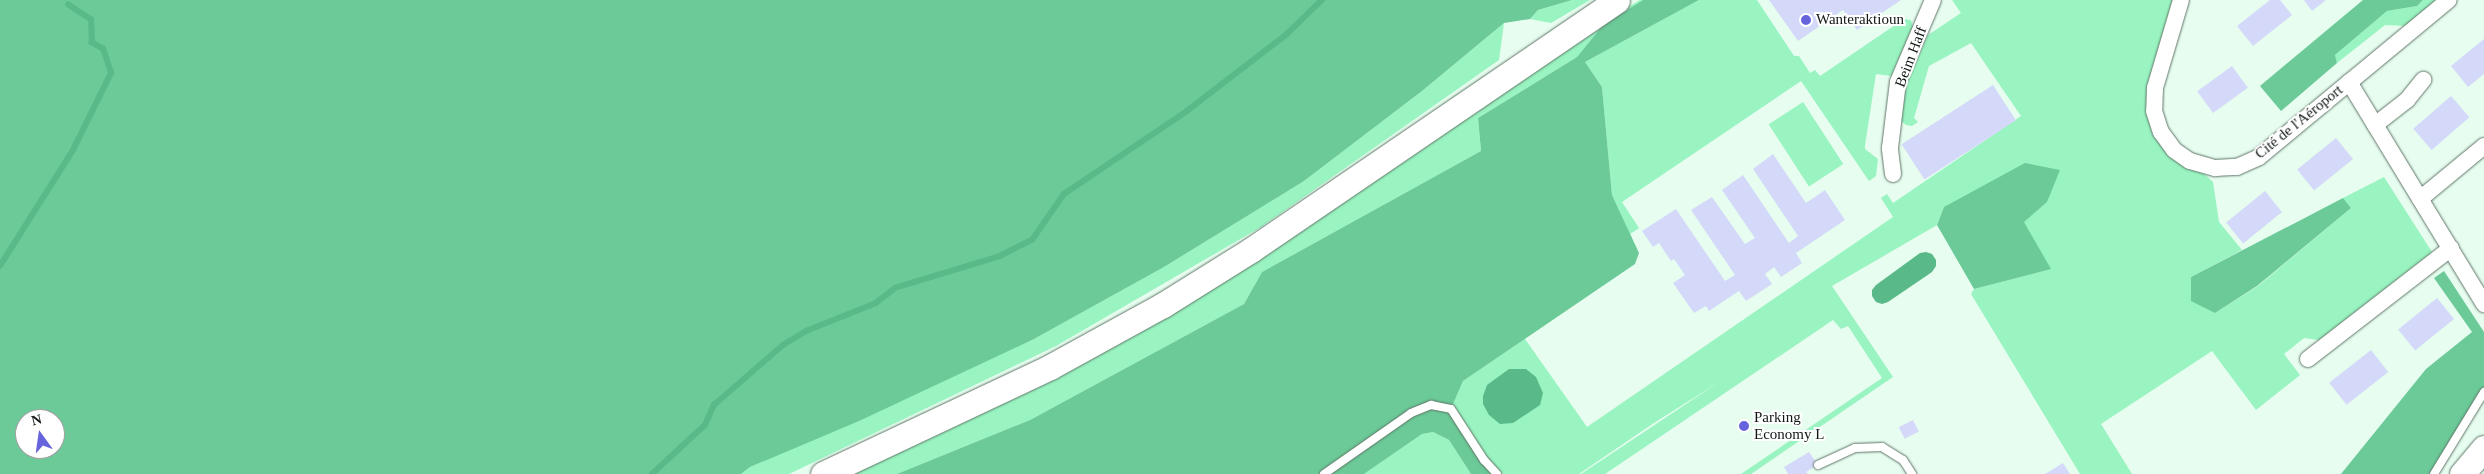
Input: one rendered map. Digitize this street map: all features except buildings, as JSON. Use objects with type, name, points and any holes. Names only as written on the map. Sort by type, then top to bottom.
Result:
[{"type":"main road","points":[[824,474],[1050,367],[1163,305],[1251,250],[1617,0]]},
{"type":"main road","points":[[2462,474],[2484,448]]},
{"type":"street","name":"Beim Haff","points":[[1893,174],[1890,148],[1898,82],[1933,0]]},
{"type":"street","name":"Cité de l'Aéroport","points":[[2181,0],[2155,88],[2154,111],[2161,132],[2174,150],[2190,161],[2215,168],[2237,167],[2259,157],[2449,0]]},
{"type":"street","points":[[2375,125],[2407,100],[2422,80]]},
{"type":"street","name":"Cité de l'Aéroport","points":[[2349,82],[2484,304]]},
{"type":"street","points":[[2420,199],[2484,146]]},
{"type":"street","points":[[2308,359],[2451,248]]},
{"type":"lane","points":[[2434,474],[2484,392]]},
{"type":"lane","points":[[1324,474],[1411,413],[1431,405],[1451,409],[1484,460],[1497,474]]},
{"type":"lane","points":[[1818,465],[1855,448],[1882,447],[1903,460],[1912,474]]},
{"type":"shaded area","points":[[0,0],[1572,0],[1538,10],[1530,19],[1504,23],[1422,91],[1304,181],[1164,267],[1034,339],[859,421],[750,467],[741,474],[0,474]]},
{"type":"shaded area","points":[[1572,0],[1590,0],[1551,23],[1530,19],[1538,10]]},
{"type":"shaded area","points":[[1643,0],[1603,25],[1577,57],[1478,118],[1481,151],[1262,272],[1244,304],[1030,420],[897,474],[848,474],[1081,364],[1606,20]]},
{"type":"shaded area","points":[[1643,0],[1699,0],[1585,62],[1602,87],[1612,195],[1639,253],[1635,264],[1463,381],[1451,409],[1497,474],[1471,474],[1449,440],[1433,432],[1422,434],[1364,474],[897,474],[1030,420],[1244,304],[1262,272],[1481,151],[1478,118],[1577,57],[1603,25]]},
{"type":"shaded area","points":[[1699,0],[1757,0],[1794,56],[1799,56],[1810,73],[1815,70],[1820,76],[1904,19],[1911,20],[1913,27],[1891,76],[1876,74],[1865,149],[1878,159],[1876,176],[1869,181],[1801,81],[1622,202],[1639,228],[1630,234],[1612,195],[1602,87],[1585,62]]},
{"type":"shaded area","points":[[1952,0],[2176,0],[2154,111],[2190,161],[2213,182],[2219,222],[2242,250],[2191,277],[2215,313],[2258,286],[2351,208],[2343,198],[2384,177],[2432,252],[2319,340],[2304,338],[2284,354],[2300,375],[2256,410],[2212,351],[2101,424],[2132,474],[2080,474],[1971,294],[1974,289],[2050,269],[2023,222],[2047,202],[1944,207],[1937,225],[1832,286],[1893,377],[1751,474],[1741,474],[1882,378],[1848,326],[1841,329],[1833,320],[1605,474],[1581,474],[1719,382],[1579,474],[1497,474],[1451,409],[1463,381],[1525,339],[1587,427],[1893,217],[1881,198],[1887,194],[1893,203],[2021,116],[1971,43],[1929,66],[1914,118],[1918,122],[1912,126],[1906,125],[1901,121],[1905,88],[1928,35],[1961,13]]},
{"type":"shaded area","points":[[2363,0],[2423,0],[2417,6],[2387,11],[2335,55],[2337,63],[2281,111],[2260,86]]},
{"type":"shaded area","points":[[2423,0],[2438,0],[2407,26],[2385,25],[2337,63],[2335,55],[2387,11],[2417,6]]},
{"type":"shaded area","points":[[1504,23],[1499,60],[1261,227],[1056,346],[789,474],[741,474],[750,467],[1034,339],[1164,267],[1304,181],[1422,91]]},
{"type":"shaded area","points":[[1803,102],[1843,164],[1809,186],[1769,124]]},
{"type":"shaded area","points":[[2025,163],[2060,170],[2047,202],[2024,222],[2051,269],[1974,289],[1937,225],[1944,207]]},
{"type":"shaded area","points":[[2343,198],[2351,208],[2257,286],[2215,313],[2191,301],[2191,277]]},
{"type":"shaded area","points":[[1920,253],[1932,254],[1936,260],[1936,266],[1932,272],[1888,302],[1882,304],[1876,302],[1872,296],[1872,290],[1876,285]]},
{"type":"shaded area","points":[[2444,271],[2484,332],[2484,392],[2434,474],[2341,474],[2426,369],[2472,332],[2434,278]]},
{"type":"shaded area","points":[[1509,369],[1526,369],[1536,377],[1543,393],[1540,405],[1513,423],[1500,424],[1489,415],[1483,404],[1483,396],[1487,385]]},
{"type":"shaded area","points":[[1433,432],[1449,440],[1471,474],[1364,474],[1422,434]]},
{"type":"waterway","points":[[652,474],[705,425],[714,405],[783,345],[806,331],[876,303],[895,288],[1000,256],[1032,240],[1064,194],[1187,111],[1287,34],[1322,0]]},
{"type":"waterway","points":[[0,266],[73,150],[111,73],[103,49],[92,43],[91,20],[69,5]]},
{"type":"place","name":"Wanteraktioun","points":[[1806,20]]},
{"type":"place","name":"Parking Economy L","points":[[1744,426]]}]
